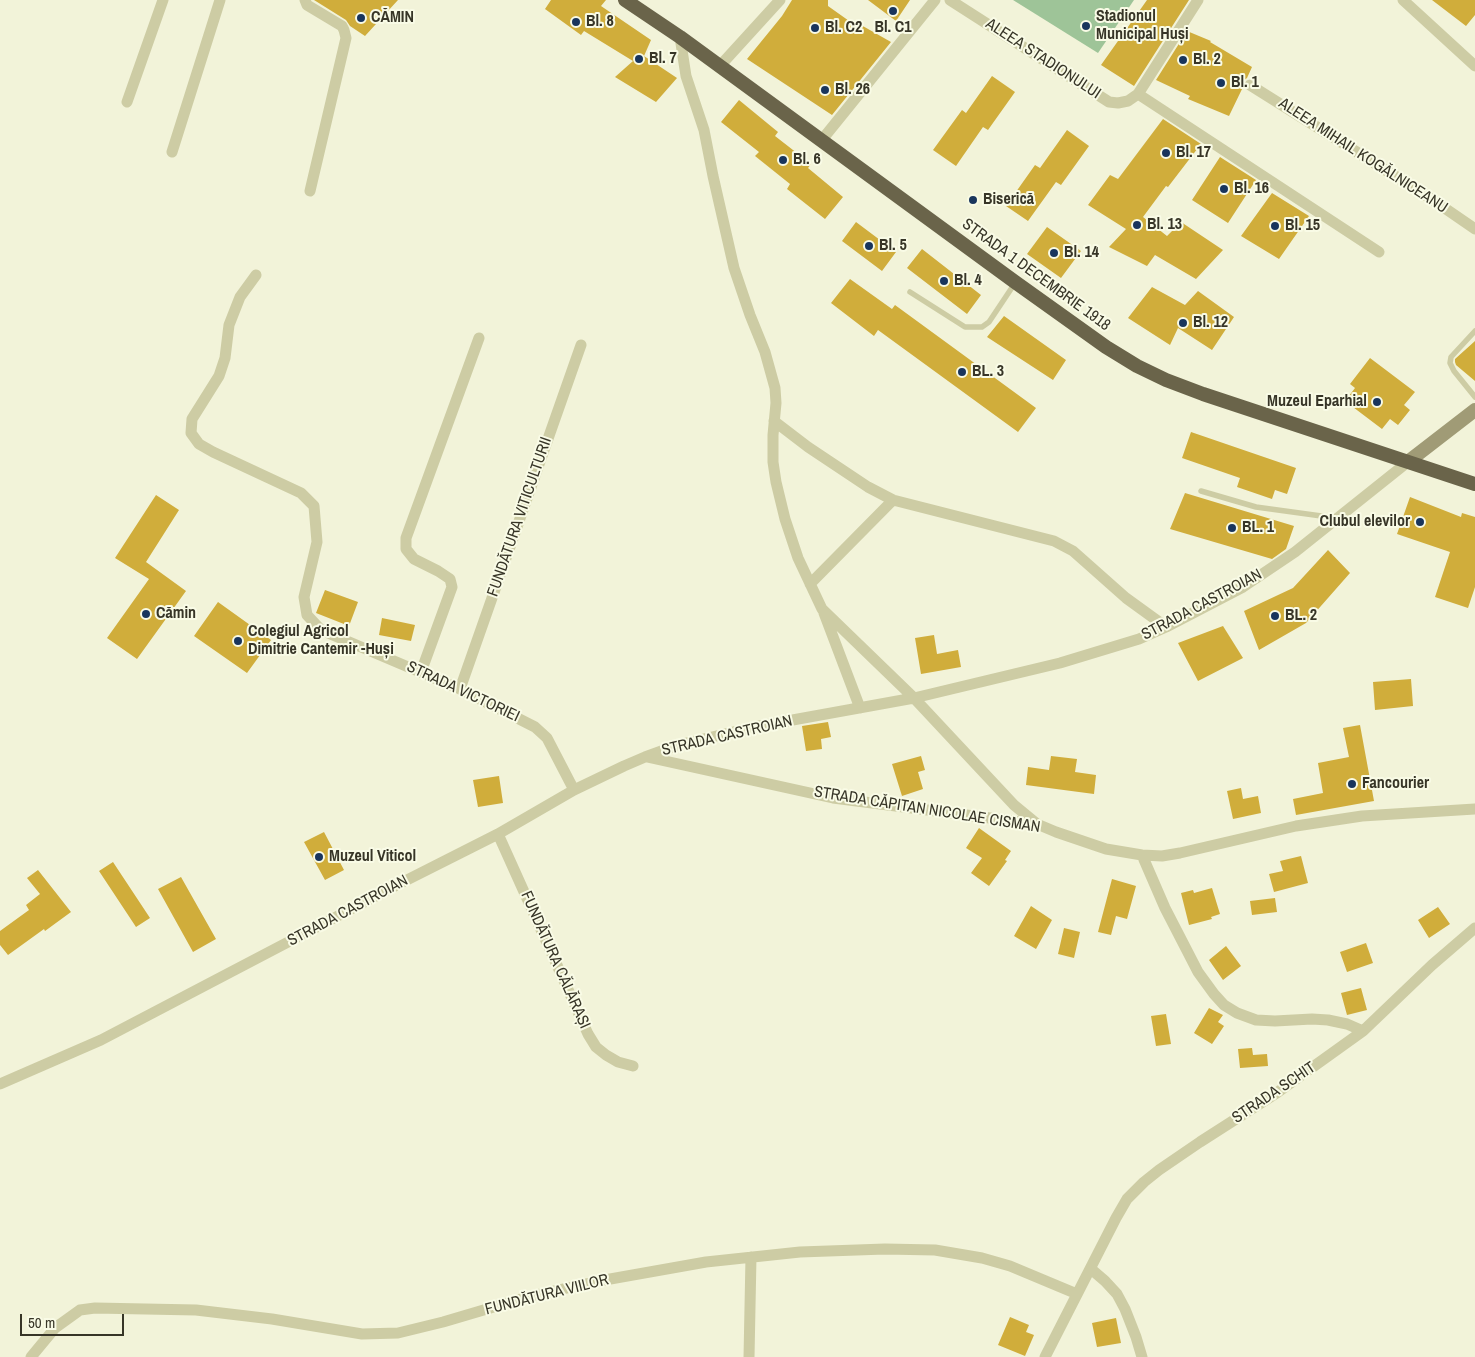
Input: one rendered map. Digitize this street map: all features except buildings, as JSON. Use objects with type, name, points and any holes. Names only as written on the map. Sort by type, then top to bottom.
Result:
[{"type":"highway","name":"STRADA 1 DECEMBRIE 1918","points":[[625,0],[680,37],[821,142],[1015,282],[1106,347],[1137,366],[1166,380],[1475,484]]},
{"type":"main road","points":[[1409,461],[1475,410]]},
{"type":"street","points":[[127,102],[163,0]]},
{"type":"street","points":[[172,152],[220,0]]},
{"type":"street","points":[[305,0],[307,5],[342,26],[346,38],[310,191]]},
{"type":"street","points":[[719,67],[780,0]]},
{"type":"street","points":[[821,142],[935,0]]},
{"type":"street","name":"ALEEA STADIONULUI","points":[[950,0],[1109,102],[1123,103],[1138,94]]},
{"type":"street","points":[[1198,0],[1138,94],[1379,252]]},
{"type":"street","points":[[1403,0],[1475,66]]},
{"type":"street","points":[[680,37],[686,76],[704,130],[734,268],[775,388],[773,462],[785,519],[798,558],[822,610],[860,708]]},
{"type":"street","name":"ALEEA MIHAIL KOGĂLNICEANU","points":[[1250,85],[1430,198],[1475,229]]},
{"type":"street","name":"STRADA VICTORIEI","points":[[256,275],[240,297],[229,325],[225,358],[220,376],[192,419],[191,433],[199,444],[301,493],[314,506],[318,542],[304,597],[307,615],[321,630],[460,689],[535,727],[547,738],[574,790]]},
{"type":"street","points":[[421,672],[452,587],[450,579],[414,559],[406,550],[406,538],[479,338]]},
{"type":"street","name":"FUNDĂTURA VITICULTURII","points":[[460,689],[581,345]]},
{"type":"street","points":[[774,421],[808,447],[868,487],[893,500],[1054,541],[1073,551],[1126,598],[1166,627]]},
{"type":"street","name":"STRADA CASTROIAN","points":[[0,1084],[101,1040],[498,834],[574,790],[645,757],[678,745],[754,727],[914,698],[1060,663],[1139,639],[1243,587],[1295,552],[1409,461]]},
{"type":"street","points":[[810,584],[893,500]]},
{"type":"street","points":[[822,610],[914,698],[1014,805],[1038,824]]},
{"type":"street","name":"STRADA CĂPITAN NICOLAE CISMAN","points":[[645,757],[833,798],[1038,824],[1106,849],[1142,855],[1162,856],[1180,853],[1296,826],[1362,816],[1475,809]]},
{"type":"street","name":"FUNDĂTURA CĂLĂRAȘI","points":[[498,834],[588,1034],[596,1047],[606,1056],[633,1066]]},
{"type":"street","points":[[1142,855],[1165,908],[1198,972],[1224,1005],[1237,1013],[1256,1020],[1328,1020],[1347,1024],[1363,1031]]},
{"type":"street","name":"STRADA SCHIT","points":[[1045,1357],[1127,1199],[1144,1182],[1200,1142],[1278,1092],[1363,1031],[1432,965],[1475,928]]},
{"type":"street","name":"FUNDĂTURA VIILOR","points":[[31,1357],[55,1328],[80,1310],[95,1308],[196,1310],[272,1319],[362,1334],[398,1333],[531,1296],[599,1281],[706,1262],[800,1252],[885,1249],[936,1250],[982,1258],[1010,1266],[1077,1294]]},
{"type":"street","points":[[749,1357],[751,1257]]},
{"type":"street","points":[[1091,1269],[1117,1294],[1126,1309],[1142,1357]]},
{"type":"lane","points":[[910,292],[964,328],[982,327],[989,322],[1015,282]]},
{"type":"lane","points":[[1475,331],[1450,357],[1450,363],[1475,397]]},
{"type":"lane","points":[[1201,491],[1256,507],[1338,519]]},
{"type":"green space","name":"Stadionul Municipal Huși","points":[[1013,0],[1134,0],[1098,53]]},
{"type":"place","name":"Bl. C1","points":[[893,11]]},
{"type":"place","name":"CĂMIN","points":[[361,18]]},
{"type":"place","name":"Bl. 8","points":[[576,22]]},
{"type":"place","name":"Stadionul Municipal Huși","points":[[1086,26]]},
{"type":"place","name":"Bl. C2","points":[[815,28]]},
{"type":"place","name":"Bl. 7","points":[[639,59]]},
{"type":"place","name":"Bl. 2","points":[[1183,60]]},
{"type":"place","name":"Bl. 1","points":[[1221,83]]},
{"type":"place","name":"Bl. 26","points":[[825,90]]},
{"type":"place","name":"Bl. 17","points":[[1166,153]]},
{"type":"place","name":"Bl. 6","points":[[783,160]]},
{"type":"place","name":"Bl. 16","points":[[1224,189]]},
{"type":"place","name":"Biserică","points":[[973,200]]},
{"type":"place","name":"Bl. 13","points":[[1137,225]]},
{"type":"place","name":"Bl. 15","points":[[1275,226]]},
{"type":"place","name":"Bl. 5","points":[[869,246]]},
{"type":"place","name":"Bl. 14","points":[[1054,253]]},
{"type":"place","name":"Bl. 4","points":[[944,281]]},
{"type":"place","name":"Bl. 12","points":[[1183,323]]},
{"type":"place","name":"BL. 3","points":[[962,372]]},
{"type":"place","name":"Muzeul Eparhial","points":[[1377,402]]},
{"type":"place","name":"Clubul elevilor","points":[[1420,522]]},
{"type":"place","name":"BL. 1","points":[[1232,528]]},
{"type":"place","name":"Cămin","points":[[146,614]]},
{"type":"place","name":"BL. 2","points":[[1275,616]]},
{"type":"place","name":"Colegiul Agricol Dimitrie Cantemir -Huși","points":[[238,641]]},
{"type":"place","name":"Fancourier","points":[[1352,784]]},
{"type":"place","name":"Muzeul Viticol","points":[[319,857]]}]
